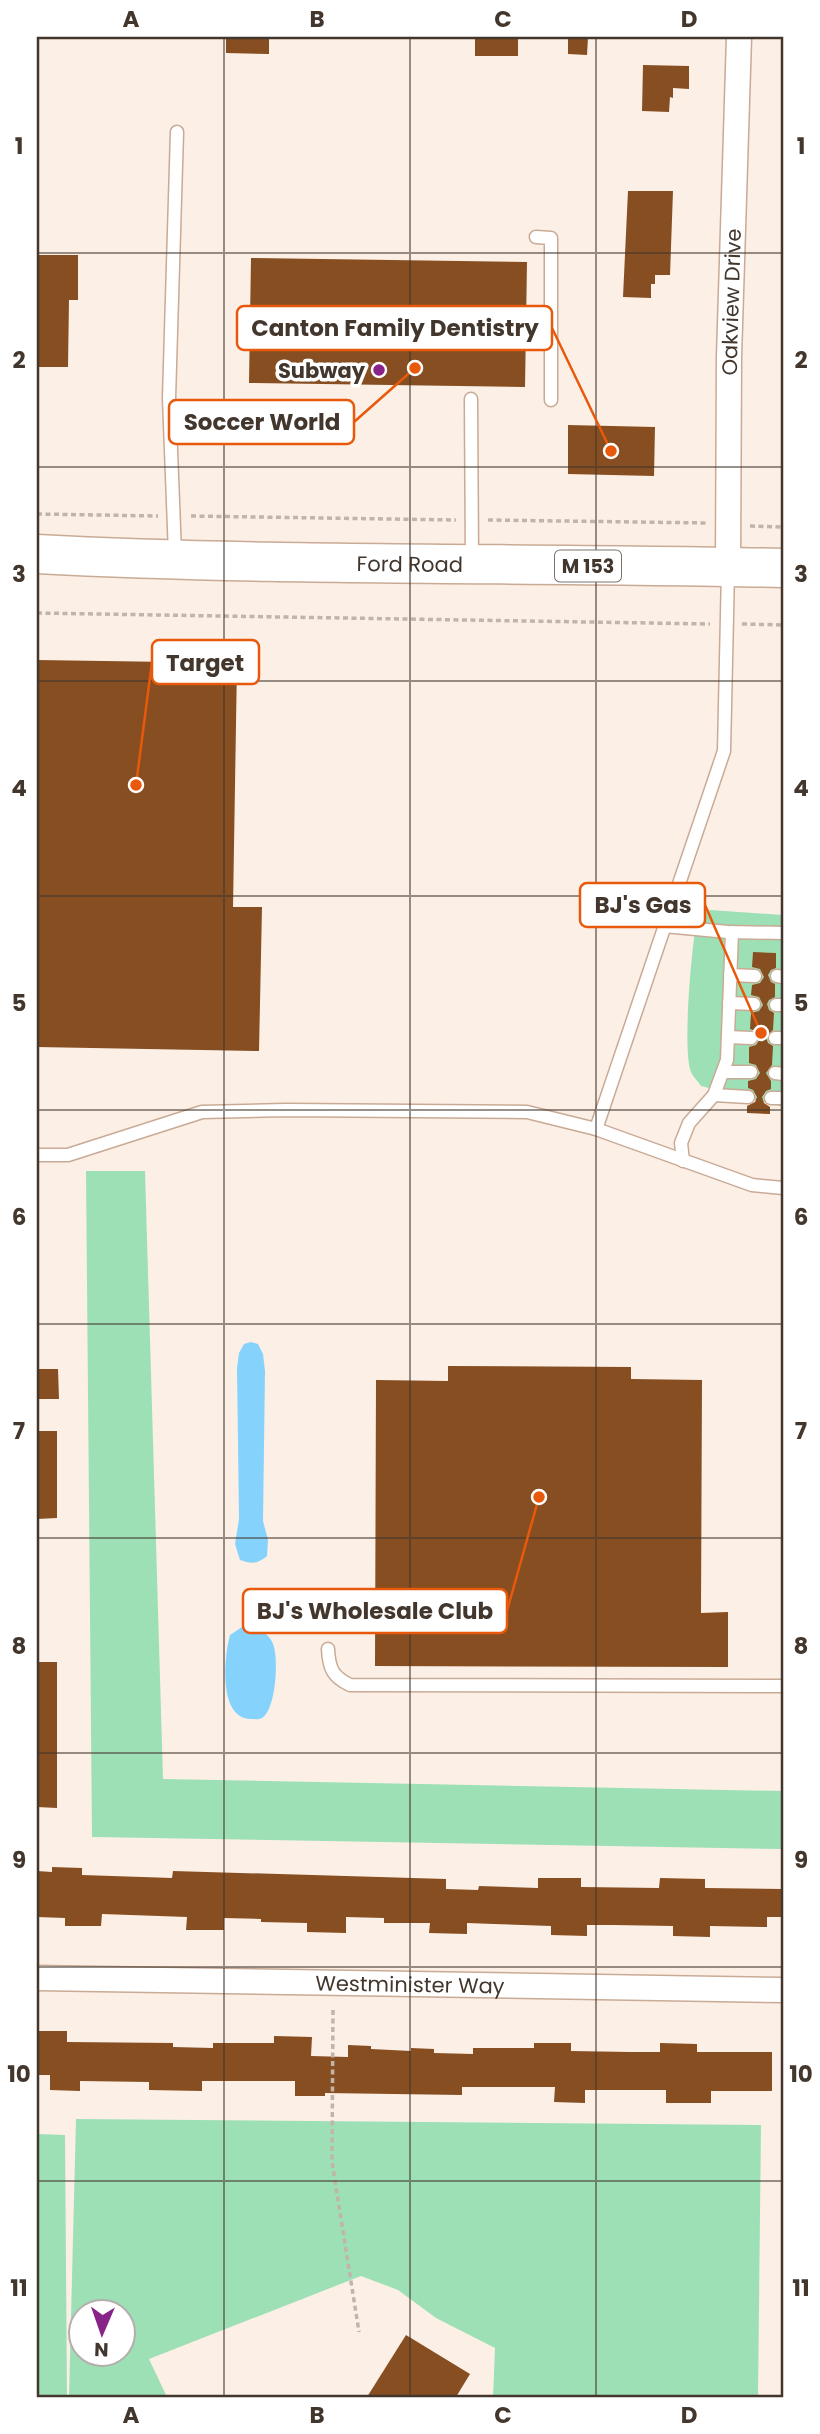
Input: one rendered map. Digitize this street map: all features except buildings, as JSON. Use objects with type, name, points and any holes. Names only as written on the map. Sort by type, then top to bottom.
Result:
[{"type":"main road","name":"Ford Road","points":[[37,554],[472,566],[783,568]]},
{"type":"street","name":"Oakview Drive","points":[[728,566],[729,357],[739,37]]},
{"type":"street","name":"Westminister Way","points":[[37,1978],[783,1990]]},
{"type":"lane","points":[[175,559],[169,398],[177,132]]},
{"type":"lane","points":[[536,237],[551,238],[551,400]]},
{"type":"lane","points":[[471,399],[472,566]]},
{"type":"lane","points":[[596,1129],[724,751],[728,566]]},
{"type":"lane","points":[[664,926],[783,933]]},
{"type":"lane","points":[[683,1161],[681,1143],[689,1124],[714,1095],[724,1072],[732,932]]},
{"type":"lane","points":[[730,975],[755,976]]},
{"type":"lane","points":[[729,1003],[754,1004]]},
{"type":"lane","points":[[728,1037],[751,1038]]},
{"type":"lane","points":[[724,1072],[751,1073]]},
{"type":"lane","points":[[714,1095],[748,1097]]},
{"type":"lane","points":[[37,1155],[68,1155],[202,1112],[527,1112],[596,1129],[752,1185],[783,1188]]},
{"type":"lane","points":[[328,1650],[329,1666],[335,1678],[350,1685],[783,1686]]},
{"type":"path","points":[[37,514],[783,527]]},
{"type":"path","points":[[37,613],[783,625]]},
{"type":"path","points":[[333,2010],[332,2162],[359,2332]]},
{"type":"green space","points":[[710,910],[783,915],[783,1107],[701,1086],[691,1072],[687,1042],[693,950],[697,918]]},
{"type":"green space","points":[[86,1171],[145,1171],[163,1779],[783,1791],[783,1849],[92,1837]]},
{"type":"green space","points":[[76,2119],[761,2125],[758,2397],[493,2397],[495,2348],[436,2318],[398,2290],[361,2276],[149,2359],[167,2397],[69,2397],[70,2368],[136,2368],[136,2298],[71,2298]]},
{"type":"green space","points":[[37,2134],[65,2135],[67,2397],[37,2397]]},
{"type":"water","points":[[244,1344],[258,1344],[263,1354],[265,1371],[263,1521],[268,1540],[267,1556],[261,1561],[251,1563],[240,1560],[235,1544],[239,1519],[237,1368],[239,1353]]},
{"type":"water","points":[[242,1627],[264,1633],[271,1640],[275,1651],[273,1695],[267,1713],[259,1719],[240,1716],[228,1698],[225,1671],[228,1645],[230,1635]]},
{"type":"place","name":"Soccer World","points":[[415,368]]},
{"type":"place","name":"Subway","points":[[379,370]]},
{"type":"place","name":"Canton Family Dentistry","points":[[611,451]]},
{"type":"place","name":"Target","points":[[136,785]]},
{"type":"place","name":"BJ's Gas","points":[[761,1033]]},
{"type":"place","name":"BJ's Wholesale Club","points":[[539,1497]]}]
